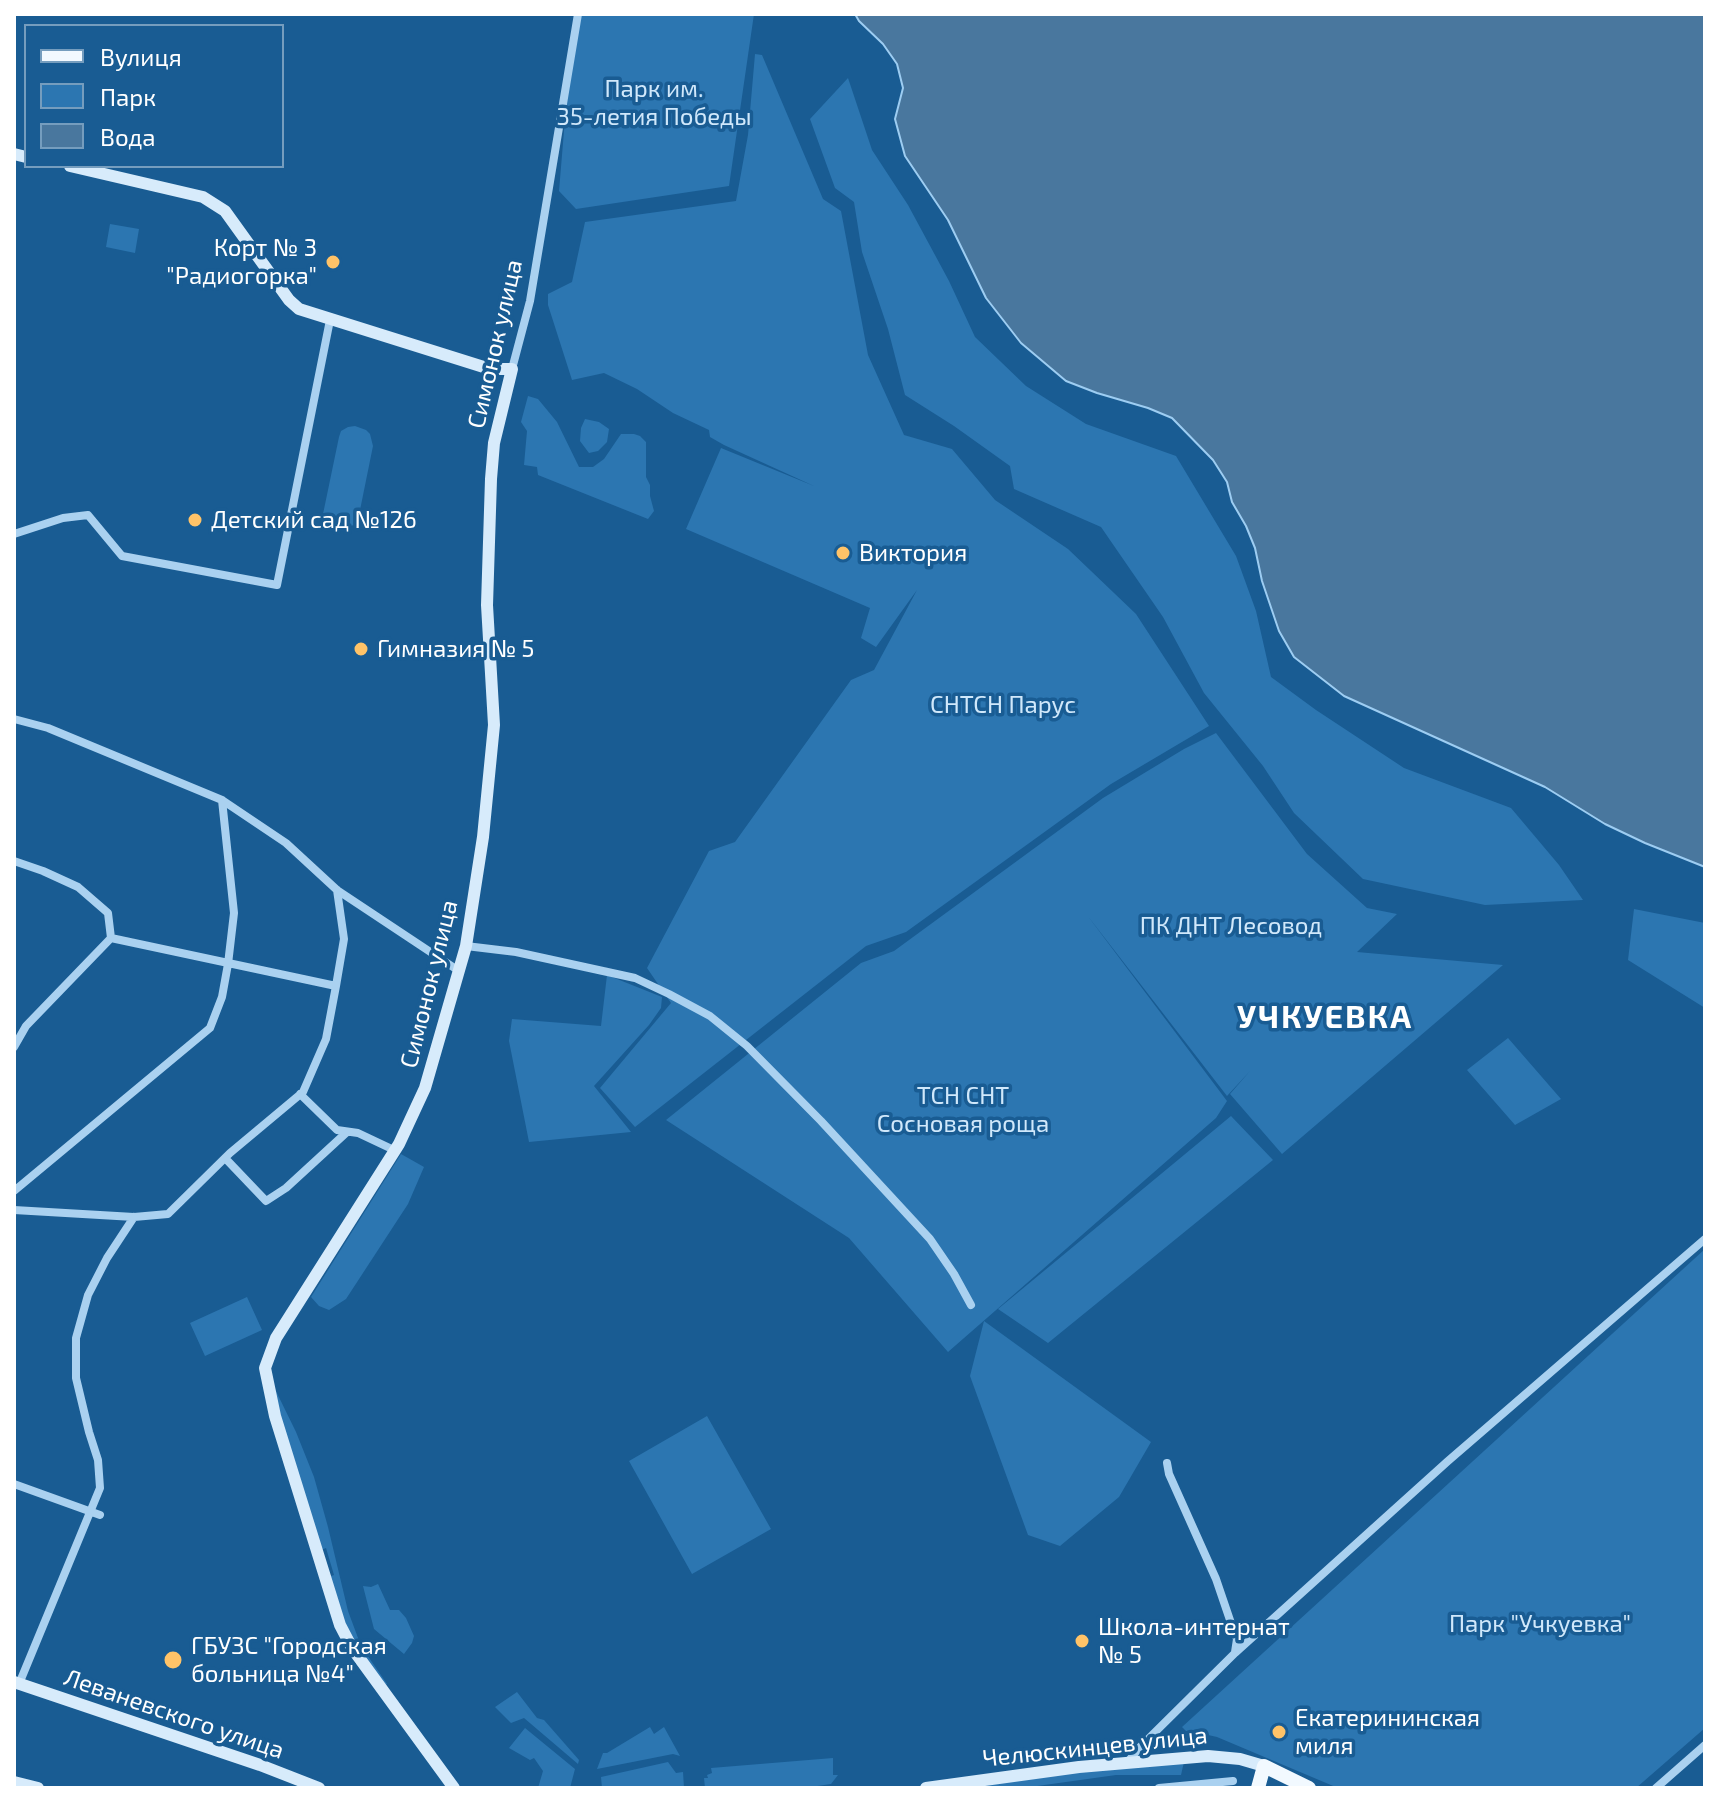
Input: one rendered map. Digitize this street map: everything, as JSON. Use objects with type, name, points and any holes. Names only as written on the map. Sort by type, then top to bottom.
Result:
[{"type":"main road","points":[[1258,1788],[1264,1766]]},
{"type":"main road","name":"Челюскинцев улица","points":[[1264,1766],[1309,1788]]},
{"type":"street","name":"Симонок улица","points":[[454,1788],[352,1648],[340,1625],[275,1416],[265,1368],[276,1338],[394,1150],[425,1088],[466,946],[483,837],[494,725],[487,605],[494,443],[530,301],[578,14]]},
{"type":"street","points":[[79,168],[203,197],[225,211],[289,300],[299,309],[490,369],[512,369]]},
{"type":"street","points":[[14,534],[63,518],[88,515],[122,556],[277,585],[330,320]]},
{"type":"street","points":[[14,719],[48,728],[222,800],[286,843],[337,890],[459,971]]},
{"type":"street","points":[[14,1191],[210,1028],[222,997],[234,913],[222,800]]},
{"type":"street","points":[[14,861],[78,887],[108,913],[111,938]]},
{"type":"street","points":[[14,1210],[134,1217],[168,1214],[225,1158],[303,1092],[326,1039],[344,939],[337,890]]},
{"type":"street","points":[[111,938],[336,986]]},
{"type":"street","points":[[14,1047],[26,1026],[111,938]]},
{"type":"street","points":[[466,946],[516,952],[635,978],[710,1016],[758,1057],[930,1239],[971,1305]]},
{"type":"street","points":[[300,1094],[337,1130],[358,1133],[394,1150]]},
{"type":"street","points":[[225,1158],[266,1201],[286,1188],[347,1132]]},
{"type":"street","points":[[17,1683],[96,1514],[100,1488],[98,1460],[76,1378],[76,1338],[81,1314],[94,1282],[134,1217]]},
{"type":"street","points":[[1126,1763],[1235,1653],[1448,1461],[1705,1239]]},
{"type":"street","points":[[1167,1463],[1169,1474],[1216,1579],[1237,1639],[1235,1653]]},
{"type":"street","points":[[14,1484],[96,1514]]},
{"type":"street","name":"Леваневского улица","points":[[17,1683],[319,1788]]},
{"type":"street","points":[[1656,1788],[1705,1745]]},
{"type":"street","name":"Челюскинцев улица","points":[[926,1788],[1079,1767],[1208,1756],[1240,1759],[1264,1766]]},
{"type":"street","points":[[1159,1788],[1233,1781]]},
{"type":"street","points":[[14,1782],[38,1788]]},
{"type":"green space","name":"Парк им. 35-летия Победы","points":[[581,14],[754,14],[729,186],[576,209],[559,191],[569,71]]},
{"type":"green space","name":"СНТСН Парус","points":[[755,54],[762,55],[823,199],[841,211],[868,355],[904,435],[952,449],[995,500],[1068,549],[1136,614],[1209,726],[1111,784],[906,932],[866,946],[635,1127],[600,1088],[671,1003],[647,968],[709,851],[735,842],[851,680],[874,670],[917,590],[876,647],[861,638],[870,608],[686,529],[721,448],[814,486],[724,445],[710,437],[709,430],[604,373],[572,380],[548,305],[548,294],[572,282],[585,222],[736,201],[748,135]]},
{"type":"green space","points":[[848,78],[872,150],[908,205],[975,337],[1026,386],[1086,424],[1176,456],[1236,556],[1256,611],[1271,677],[1404,768],[1511,808],[1559,865],[1583,900],[1485,905],[1363,879],[1294,813],[1263,766],[1204,693],[1163,617],[1101,527],[1014,489],[1010,466],[905,395],[888,329],[862,252],[854,202],[835,188],[810,119]]},
{"type":"green space","points":[[110,224],[139,229],[135,253],[106,247]]},
{"type":"green space","points":[[528,396],[538,399],[557,422],[579,467],[593,467],[604,459],[621,434],[634,434],[646,442],[646,477],[654,511],[648,519],[538,475],[537,467],[524,465],[527,431],[521,422]]},
{"type":"green space","points":[[585,419],[599,422],[609,429],[607,442],[598,451],[589,453],[580,441]]},
{"type":"green space","points":[[355,426],[370,434],[373,446],[358,521],[343,528],[333,527],[323,514],[339,437],[341,431]]},
{"type":"green space","name":"ТСН СНТ Сосновая роща","points":[[1216,733],[1307,854],[1367,908],[1397,914],[1357,952],[1503,965],[1282,1154],[1230,1094],[1250,1071],[1227,1096],[1087,915],[1227,1101],[1216,1118],[948,1352],[849,1238],[666,1120],[861,963],[894,951],[1103,798]]},
{"type":"green space","points":[[1634,909],[1705,923],[1705,1008],[1628,960]]},
{"type":"green space","points":[[607,975],[662,997],[661,1008],[649,1025],[594,1086],[631,1132],[529,1142],[509,1041],[512,1019],[601,1026]]},
{"type":"green space","points":[[1508,1038],[1561,1099],[1515,1125],[1467,1070]]},
{"type":"green space","points":[[1231,1116],[1273,1160],[1048,1343],[998,1309]]},
{"type":"green space","points":[[401,1154],[424,1167],[408,1204],[346,1299],[329,1310],[319,1306],[311,1297]]},
{"type":"green space","name":"Парк \"Учкуевка\"","points":[[1705,1249],[1705,1728],[1636,1788],[1338,1788],[1217,1737],[1195,1732],[1189,1734],[1182,1727]]},
{"type":"green space","points":[[247,1297],[262,1330],[205,1356],[190,1323]]},
{"type":"green space","points":[[984,1321],[1151,1442],[1119,1497],[1060,1546],[1028,1535],[970,1376]]},
{"type":"green space","points":[[269,1383],[272,1383],[296,1432],[314,1477],[348,1611],[361,1646],[387,1684],[383,1687],[354,1648],[328,1577],[334,1575],[326,1548],[321,1550]]},
{"type":"green space","points":[[707,1416],[771,1529],[692,1574],[629,1461]]},
{"type":"green space","points":[[378,1584],[390,1610],[399,1610],[414,1636],[404,1654],[374,1629],[363,1586]]},
{"type":"green space","points":[[517,1692],[537,1718],[544,1720],[579,1760],[578,1764],[524,1718],[511,1723],[495,1707]]},
{"type":"green space","points":[[650,1727],[654,1734],[664,1727],[680,1756],[673,1754],[597,1769],[603,1753]]},
{"type":"green space","points":[[525,1728],[575,1769],[570,1788],[538,1788],[543,1771],[534,1758],[530,1760],[509,1748]]},
{"type":"green space","points":[[833,1758],[833,1775],[838,1775],[831,1784],[804,1788],[705,1788],[704,1778],[712,1773],[711,1768]]},
{"type":"green space","points":[[668,1762],[676,1773],[683,1772],[684,1788],[602,1788],[601,1777]]},
{"type":"green space","points":[[1184,1762],[1181,1775],[1116,1775],[1023,1788],[954,1788],[1086,1770]]},
{"type":"water","points":[[855,14],[1705,14],[1705,867],[1645,843],[1605,824],[1545,787],[1344,696],[1294,657],[1279,631],[1246,526],[1232,502],[1227,482],[1213,460],[1172,418],[1066,381],[1021,343],[986,298],[948,220],[905,156],[895,119],[903,88],[897,64]]},
{"type":"place","name":"Корт № 3 \"Радиогорка\"","points":[[333,262]]},
{"type":"place","name":"Детский сад №126","points":[[195,520]]},
{"type":"place","name":"Виктория","points":[[843,553]]},
{"type":"place","name":"Гимназия № 5","points":[[361,649]]},
{"type":"place","name":"Школа-интернат № 5","points":[[1082,1641]]},
{"type":"place","name":"ГБУЗС \"Городская больница №4\"","points":[[173,1660]]},
{"type":"place","name":"Екатерининская миля","points":[[1279,1732]]},
{"type":"district","name":"УЧКУЕВКА","points":[[1325,1017]]},
{"type":"park label","name":"ПК ДНТ Лесовод","points":[[1231,926]]}]
